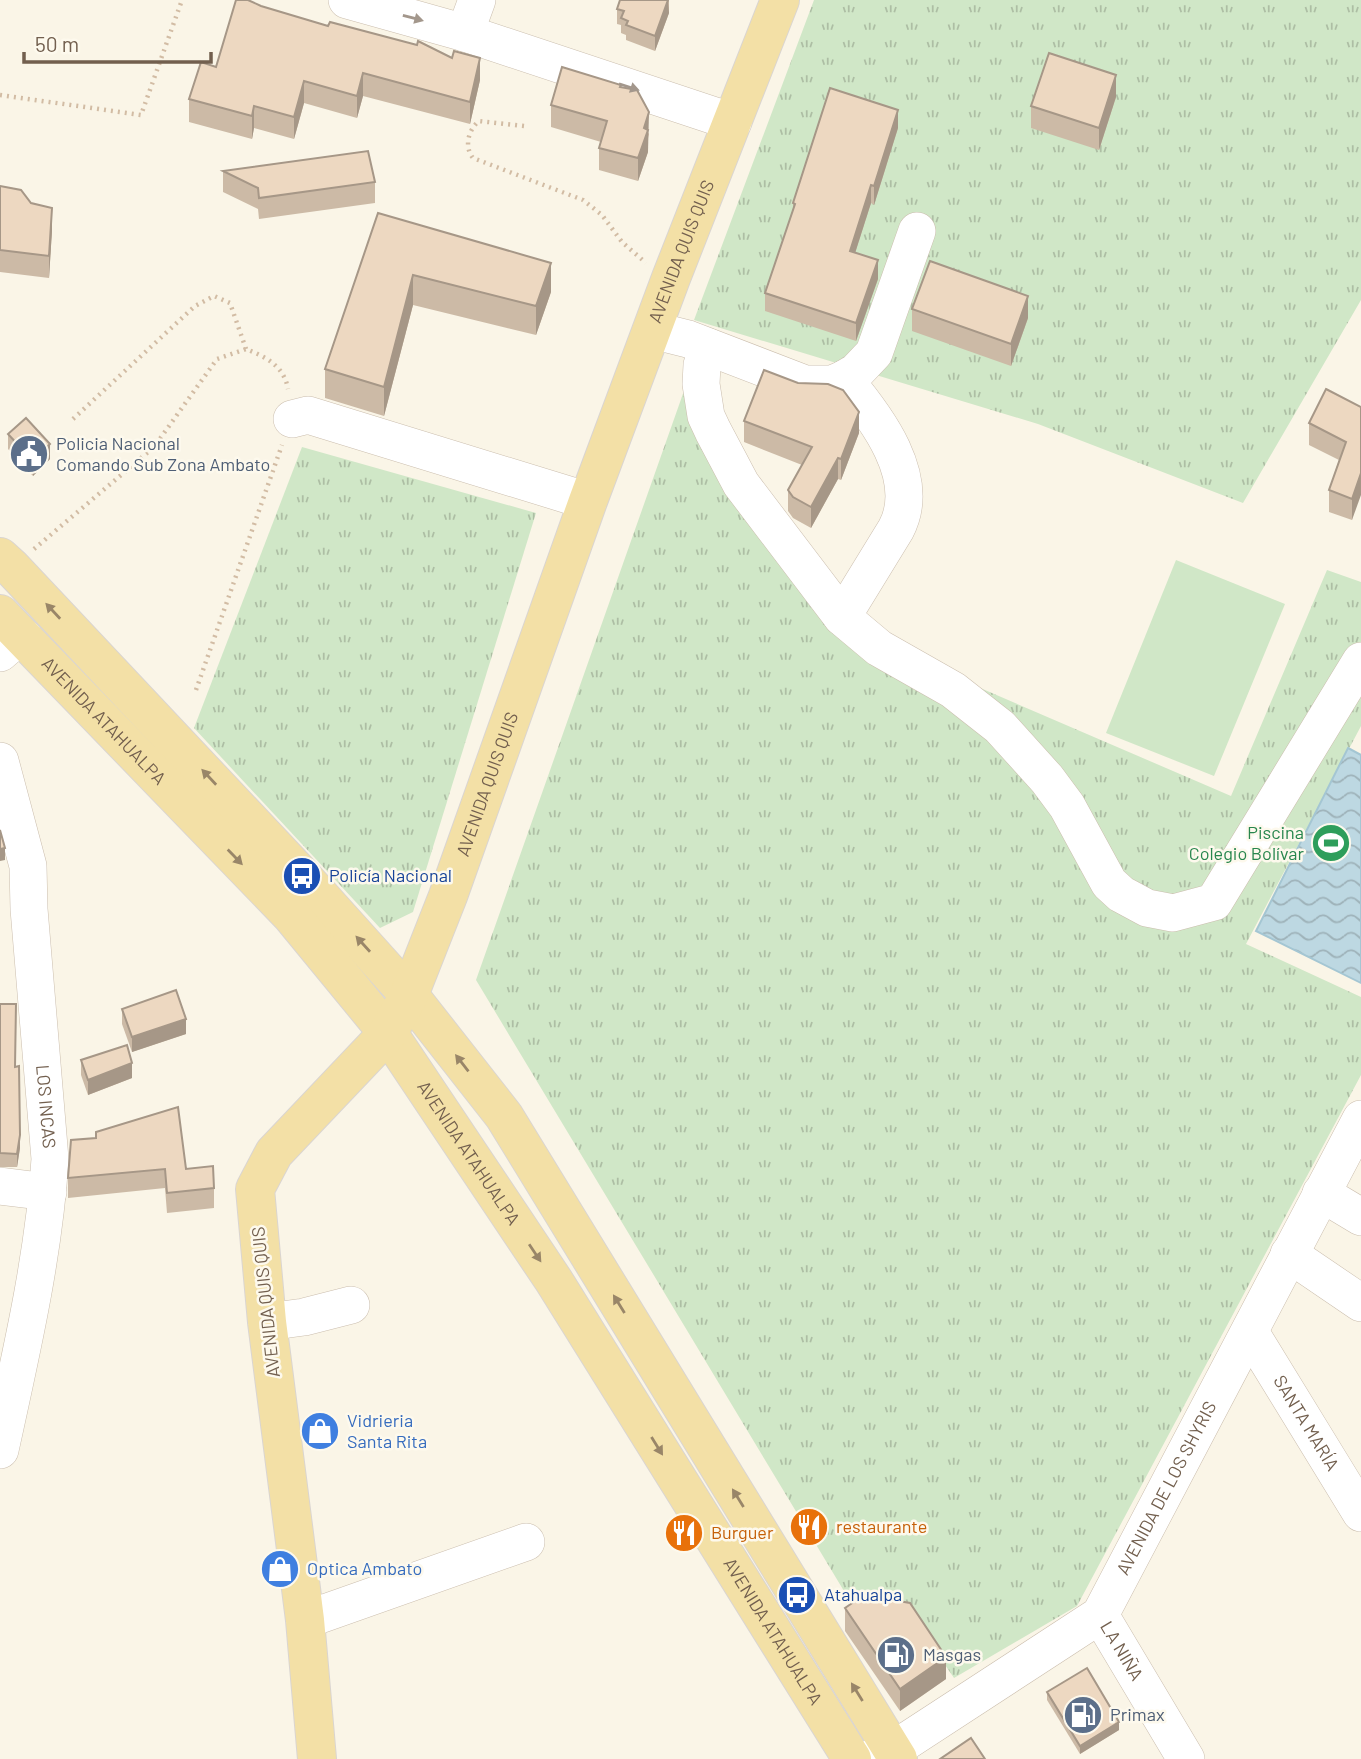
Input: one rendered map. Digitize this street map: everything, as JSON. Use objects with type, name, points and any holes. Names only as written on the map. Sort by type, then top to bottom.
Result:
[{"type":"main road","name":"AVENIDA QUIS QUIS","points":[[317,1759],[305,1620],[267,1322],[255,1189],[274,1153],[388,1033],[409,995],[448,896],[585,510],[671,278],[780,0]]},
{"type":"main road","points":[[6,562],[302,876],[409,995],[504,1116],[886,1756]]},
{"type":"main road","name":"AVENIDA ATAHUALPA","points":[[8,635],[291,915],[388,1033],[554,1281],[852,1759]]},
{"type":"street","points":[[347,0],[471,16],[733,122]]},
{"type":"street","points":[[652,330],[708,347],[804,384],[832,384],[856,372],[874,353],[917,231]]},
{"type":"street","points":[[708,347],[702,365],[701,384],[706,416],[713,431],[741,484],[842,617],[879,648],[953,690],[1000,727],[1032,761],[1067,807],[1109,883],[1135,903],[1172,913],[1214,902],[1361,661]]},
{"type":"street","points":[[842,617],[896,529],[905,505],[902,483],[890,445],[872,411],[844,379]]},
{"type":"street","points":[[292,419],[302,429],[585,510]]},
{"type":"street","name":"LOS INCAS","points":[[0,761],[28,866],[14,891],[50,1159],[48,1192],[13,1329],[0,1450]]},
{"type":"street","name":"AVENIDA DE LOS SHYRIS","points":[[886,1756],[1100,1615],[1361,1119]]},
{"type":"street","points":[[0,1186],[48,1192]]},
{"type":"street","points":[[1321,1194],[1361,1217]]},
{"type":"street","points":[[1289,1254],[1361,1303]]},
{"type":"street","points":[[267,1322],[304,1317],[351,1305]]},
{"type":"street","name":"SANTA MARÍA","points":[[1250,1332],[1361,1513]]},
{"type":"street","points":[[305,1620],[526,1542]]},
{"type":"street","name":"LA NIÑA","points":[[1100,1615],[1186,1759]]},
{"type":"path","points":[[0,95],[141,115],[182,0]]},
{"type":"path","points":[[524,126],[479,121],[471,130],[467,148],[469,153],[473,158],[583,200],[602,215],[622,242],[642,261],[671,278]]},
{"type":"path","points":[[72,419],[195,306],[214,296],[230,303],[246,349]]},
{"type":"path","points":[[6,562],[154,447],[216,359],[246,349],[270,359],[286,379],[292,419],[196,690]]},
{"type":"green space","points":[[814,0],[1361,0],[1361,300],[1243,503],[1038,424],[694,320]]},
{"type":"green space","points":[[691,371],[841,628],[1231,796],[1327,570],[1361,582],[1361,726],[1246,944],[1361,997],[1361,1075],[1077,1606],[954,1678],[915,1621],[853,1606],[476,980]]},
{"type":"green space","points":[[302,447],[536,513],[413,912],[380,928],[194,728]]},
{"type":"green space","points":[[1176,560],[1285,604],[1214,776],[1106,733]]},
{"type":"water","name":"Piscina Colegio Bolívar","points":[[1348,748],[1361,755],[1361,983],[1256,931]]},
{"type":"building","points":[[236,0],[248,0],[328,26],[330,22],[417,45],[418,41],[452,58],[454,51],[480,58],[470,102],[363,73],[357,96],[304,81],[294,117],[254,106],[252,116],[189,99],[201,62],[216,67]]},
{"type":"building","points":[[620,0],[668,0],[655,36],[626,25],[628,21],[621,18],[624,11],[617,9]]},
{"type":"building","points":[[1049,53],[1116,75],[1099,128],[1031,106]]},
{"type":"building","points":[[562,67],[621,85],[620,87],[637,90],[649,112],[644,128],[648,130],[638,158],[599,148],[607,121],[551,105]]},
{"type":"building","points":[[830,88],[898,110],[850,251],[878,260],[856,323],[765,293]]},
{"type":"building","points":[[368,151],[375,182],[259,198],[258,188],[223,171]]},
{"type":"building","points":[[0,186],[21,190],[31,203],[52,208],[49,256],[0,250]]},
{"type":"building","points":[[378,213],[551,263],[536,306],[413,275],[384,387],[325,369]]},
{"type":"building","points":[[930,261],[1028,296],[1011,344],[912,309]]},
{"type":"building","points":[[764,370],[798,383],[828,384],[843,390],[859,412],[841,459],[838,458],[811,507],[793,497],[788,490],[812,447],[744,421]]},
{"type":"building","points":[[1326,389],[1361,407],[1361,473],[1352,499],[1329,490],[1346,442],[1309,423]]},
{"type":"building","points":[[26,418],[50,444],[33,461],[8,434]]},
{"type":"building","points":[[0,830],[5,848],[0,849]]},
{"type":"building","points":[[176,990],[186,1019],[132,1037],[122,1009]]},
{"type":"building","points":[[0,1004],[16,1004],[15,1067],[19,1066],[20,1135],[17,1154],[0,1153]]},
{"type":"building","points":[[127,1045],[132,1063],[88,1080],[81,1060]]},
{"type":"building","points":[[178,1107],[186,1169],[213,1166],[214,1188],[167,1193],[165,1169],[68,1178],[71,1140],[96,1138],[96,1132]]},
{"type":"building","points":[[864,1595],[910,1603],[946,1657],[900,1689],[845,1608]]},
{"type":"building","name":"Primax","points":[[1087,1668],[1119,1722],[1080,1746],[1047,1692]]},
{"type":"building","points":[[971,1738],[985,1759],[940,1759]]},
{"type":"place","name":"Policia Nacional Comando Sub Zona Ambato","points":[[29,454]]},
{"type":"place","name":"Piscina Colegio Bolívar","points":[[1331,843]]},
{"type":"place","name":"Policía Nacional","points":[[302,876]]},
{"type":"place","name":"Vidrieria Santa Rita","points":[[320,1431]]},
{"type":"place","name":"restaurante","points":[[809,1527]]},
{"type":"place","name":"Burguer","points":[[684,1533]]},
{"type":"place","name":"Optica Ambato","points":[[280,1569]]},
{"type":"place","name":"Atahualpa","points":[[797,1595]]},
{"type":"place","name":"Masgas","points":[[896,1655]]},
{"type":"place","name":"Primax","points":[[1083,1715]]}]
